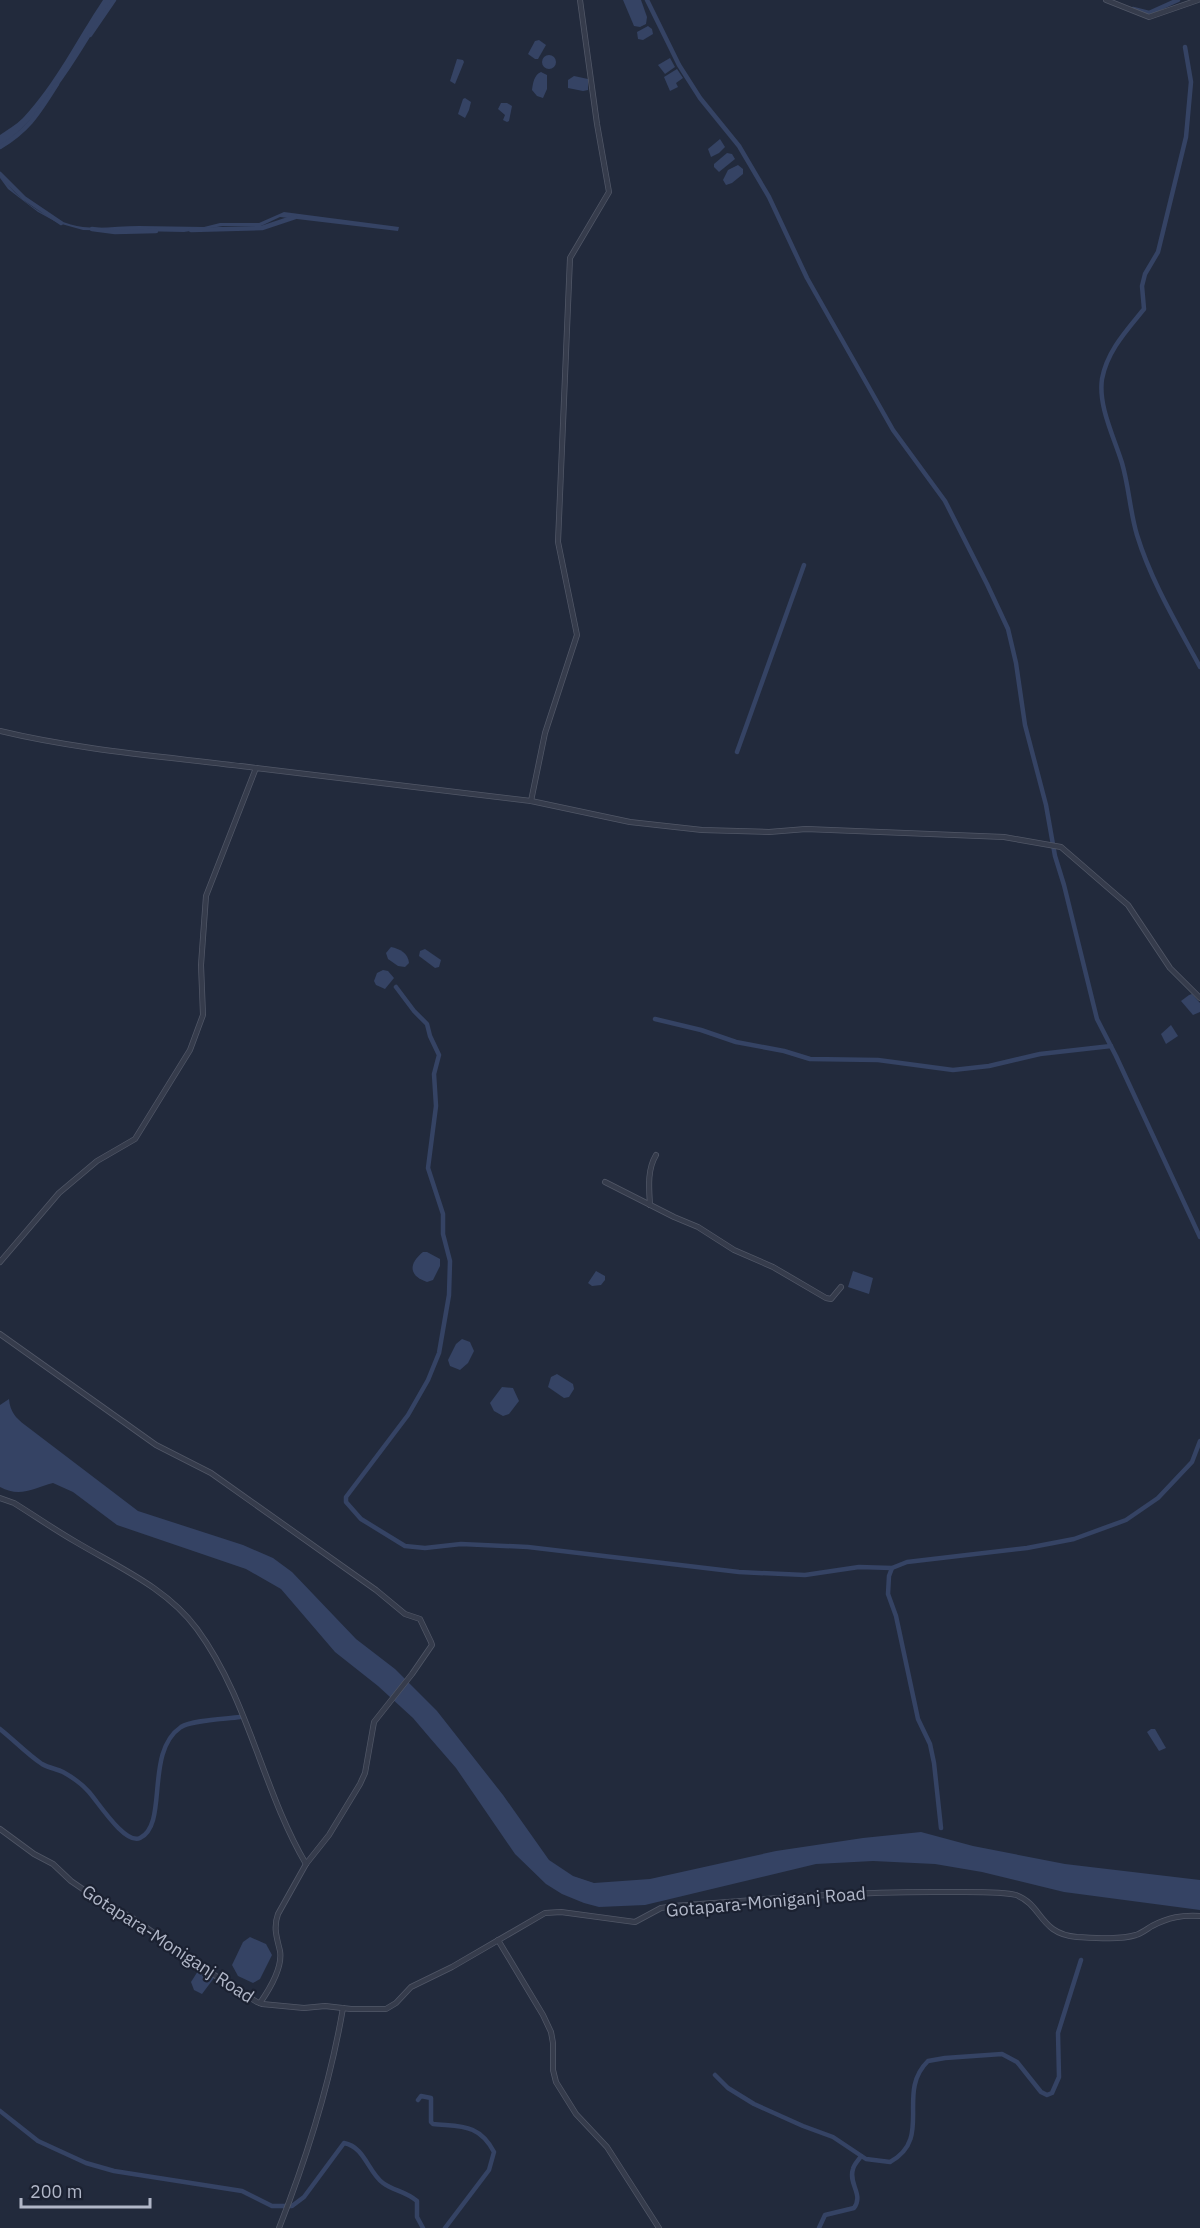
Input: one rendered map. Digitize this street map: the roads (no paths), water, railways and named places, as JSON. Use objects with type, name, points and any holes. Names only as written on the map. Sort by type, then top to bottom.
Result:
[{"type":"street","points":[[531,801],[545,733],[577,635],[558,542],[570,258],[609,192],[580,0]]},
{"type":"street","points":[[1106,0],[1149,17],[1198,0]]},
{"type":"street","points":[[0,731],[123,752],[531,801],[630,822],[702,830],[769,832],[806,829],[1004,837],[1062,846],[1128,905],[1170,968],[1200,998]]},
{"type":"street","points":[[0,1262],[59,1193],[96,1161],[135,1139],[190,1050],[203,1015],[201,965],[206,896],[256,768]]},
{"type":"street","points":[[650,1205],[651,1163],[656,1155]]},
{"type":"street","points":[[605,1182],[698,1227],[734,1250],[773,1267],[826,1298],[831,1299],[841,1287]]},
{"type":"street","points":[[0,1334],[156,1445],[211,1473],[376,1590],[405,1614],[420,1619],[432,1645],[412,1674],[379,1713],[370,1731],[364,1773],[360,1784],[329,1834],[306,1864],[274,1923],[280,1960],[267,1994],[260,2003]]},
{"type":"street","points":[[0,1498],[40,1519],[158,1590],[197,1629],[244,1716],[284,1825],[306,1864]]},
{"type":"street","name":"Gotapara-Moniganj Road","points":[[0,1830],[34,1854],[53,1864],[71,1881],[103,1903],[131,1917],[226,1983],[260,2003],[304,2008],[325,2006],[386,2009],[396,2004],[411,1987],[531,1920],[554,1911],[635,1922],[661,1908],[675,1906],[842,1894],[933,1892],[1015,1895],[1032,1907],[1050,1928],[1061,1935],[1078,1937],[1123,1937],[1137,1934],[1155,1924],[1180,1915],[1200,1916]]},
{"type":"street","points":[[498,1940],[543,2014],[551,2032],[556,2082],[576,2114],[607,2147],[659,2228]]},
{"type":"street","points":[[279,2228],[298,2180],[322,2104],[337,2044],[343,2008]]},
{"type":"water","points":[[103,0],[113,0],[63,79],[33,117],[0,146],[0,135],[23,118],[35,105]]},
{"type":"water","points":[[623,0],[641,0],[647,17],[646,24],[640,27],[634,26]]},
{"type":"water","points":[[648,26],[652,29],[653,34],[643,40],[638,39],[637,32]]},
{"type":"water","points":[[539,40],[546,45],[538,59],[535,59],[528,54],[535,41]]},
{"type":"water","points":[[549,55],[554,57],[556,62],[554,67],[549,69],[544,67],[542,62],[544,57]]},
{"type":"water","points":[[670,58],[675,67],[665,74],[658,65]]},
{"type":"water","points":[[457,59],[464,62],[455,84],[450,81]]},
{"type":"water","points":[[677,69],[683,78],[676,83],[678,87],[670,91],[664,77]]},
{"type":"water","points":[[541,72],[547,75],[547,89],[543,98],[537,96],[532,90],[535,77]]},
{"type":"water","points":[[574,76],[588,79],[588,90],[568,88],[568,80]]},
{"type":"water","points":[[465,98],[471,102],[465,118],[458,114]]},
{"type":"water","points":[[501,103],[512,106],[507,122],[503,120],[505,115],[498,109]]},
{"type":"water","points":[[720,139],[725,147],[711,157],[708,149]]},
{"type":"water","points":[[727,153],[732,154],[735,159],[719,172],[714,164]]},
{"type":"water","points":[[738,165],[743,169],[743,174],[726,185],[723,180],[728,170]]},
{"type":"water","points":[[0,172],[24,201],[47,215],[83,227],[204,227],[220,223],[259,223],[284,212],[399,227],[398,231],[280,217],[261,226],[223,226],[184,232],[83,230],[58,223],[38,212],[8,189],[0,178]]},
{"type":"water","points":[[391,947],[405,954],[409,963],[405,967],[398,966],[388,959],[386,953]]},
{"type":"water","points":[[425,949],[441,960],[439,967],[435,968],[419,956],[420,951]]},
{"type":"water","points":[[383,970],[388,971],[394,978],[385,989],[376,985],[374,981],[377,973]]},
{"type":"water","points":[[1192,994],[1200,1003],[1200,1012],[1193,1015],[1181,1001]]},
{"type":"water","points":[[1171,1025],[1178,1036],[1166,1044],[1161,1034]]},
{"type":"water","points":[[423,1252],[440,1259],[440,1266],[433,1280],[427,1282],[417,1276],[413,1269],[415,1261]]},
{"type":"water","points":[[596,1271],[605,1276],[605,1280],[601,1285],[592,1286],[588,1283]]},
{"type":"water","points":[[853,1271],[873,1278],[869,1294],[848,1287]]},
{"type":"water","points":[[462,1339],[470,1342],[474,1351],[468,1363],[460,1370],[450,1366],[448,1360],[456,1344]]},
{"type":"water","points":[[557,1374],[573,1384],[574,1389],[569,1397],[564,1398],[548,1387],[551,1377]]},
{"type":"water","points":[[502,1387],[513,1388],[519,1401],[509,1414],[503,1416],[494,1411],[490,1403]]},
{"type":"water","points":[[9,1399],[16,1417],[138,1511],[243,1545],[273,1558],[292,1572],[356,1639],[395,1669],[437,1711],[503,1795],[549,1860],[573,1876],[594,1883],[650,1879],[776,1851],[921,1832],[973,1846],[1065,1864],[1200,1880],[1200,1910],[1064,1892],[982,1872],[935,1864],[873,1861],[816,1864],[645,1905],[599,1907],[562,1894],[546,1884],[515,1854],[456,1768],[413,1718],[378,1686],[335,1652],[281,1589],[246,1569],[117,1525],[73,1492],[53,1483],[21,1492],[0,1487],[0,1405]]},
{"type":"water","points":[[1155,1729],[1166,1748],[1159,1751],[1147,1732]]},
{"type":"water","points":[[250,1937],[266,1944],[272,1955],[260,1979],[253,1983],[238,1976],[232,1965],[243,1942]]},
{"type":"water","points":[[203,1969],[214,1978],[202,1994],[194,1990],[191,1982],[198,1971]]},
{"type":"waterway","points":[[90,35],[114,0]]},
{"type":"waterway","points":[[647,0],[679,65],[700,98],[739,146],[769,197],[807,278],[893,430],[945,501],[1008,629],[1016,663],[1025,725],[1046,805],[1055,856],[1097,1019],[1200,1237]]},
{"type":"waterway","points":[[1133,9],[1149,13],[1178,0]]},
{"type":"waterway","points":[[1185,47],[1191,82],[1186,137],[1158,252],[1145,274],[1142,286],[1144,309],[1108,359],[1101,389],[1104,411],[1122,463],[1135,526],[1143,552],[1165,602],[1200,667]]},
{"type":"waterway","points":[[0,147],[26,127],[57,84]]},
{"type":"waterway","points":[[0,174],[24,198],[61,223]]},
{"type":"waterway","points":[[191,230],[262,228],[295,217]]},
{"type":"waterway","points":[[92,229],[115,232],[156,231]]},
{"type":"waterway","points":[[737,752],[804,565]]},
{"type":"waterway","points":[[396,987],[427,1024],[439,1055],[434,1074],[436,1106],[428,1168],[443,1214],[443,1234],[450,1261],[449,1295],[439,1353],[428,1380],[408,1415],[346,1497],[346,1502],[361,1519],[405,1546],[425,1548],[461,1544],[528,1547],[739,1572],[805,1575],[859,1567],[892,1568]]},
{"type":"waterway","points":[[655,1019],[701,1030],[736,1042],[784,1051],[810,1059],[878,1060],[953,1070],[989,1066],[1040,1054],[1111,1046]]},
{"type":"waterway","points":[[941,1828],[930,1744],[918,1719],[896,1616],[888,1594],[892,1568],[907,1562],[1027,1548],[1074,1539],[1126,1520],[1158,1498],[1192,1462],[1200,1441]]},
{"type":"waterway","points":[[0,1729],[42,1764],[63,1772],[80,1783],[120,1829],[127,1835],[140,1838],[149,1830],[153,1818],[159,1769],[170,1738],[186,1725],[240,1717]]},
{"type":"waterway","points":[[715,2075],[728,2088],[754,2104],[833,2137],[866,2159],[890,2162],[903,2152],[910,2141],[913,2128],[914,2087],[928,2061],[1002,2054],[1017,2062],[1041,2092],[1047,2095],[1052,2093],[1059,2077],[1058,2033],[1081,1960]]},
{"type":"waterway","points":[[418,2100],[421,2096],[431,2098],[431,2122],[433,2124],[468,2128],[475,2131],[482,2136],[494,2152],[489,2170],[445,2228]]},
{"type":"waterway","points":[[0,2111],[38,2141],[86,2163],[114,2171],[242,2191],[272,2206],[292,2206],[304,2197],[344,2143],[357,2149],[383,2183],[417,2201],[417,2217],[423,2228]]},
{"type":"waterway","points":[[819,2228],[825,2215],[854,2208],[857,2203],[852,2174],[854,2165],[861,2156]]}]
